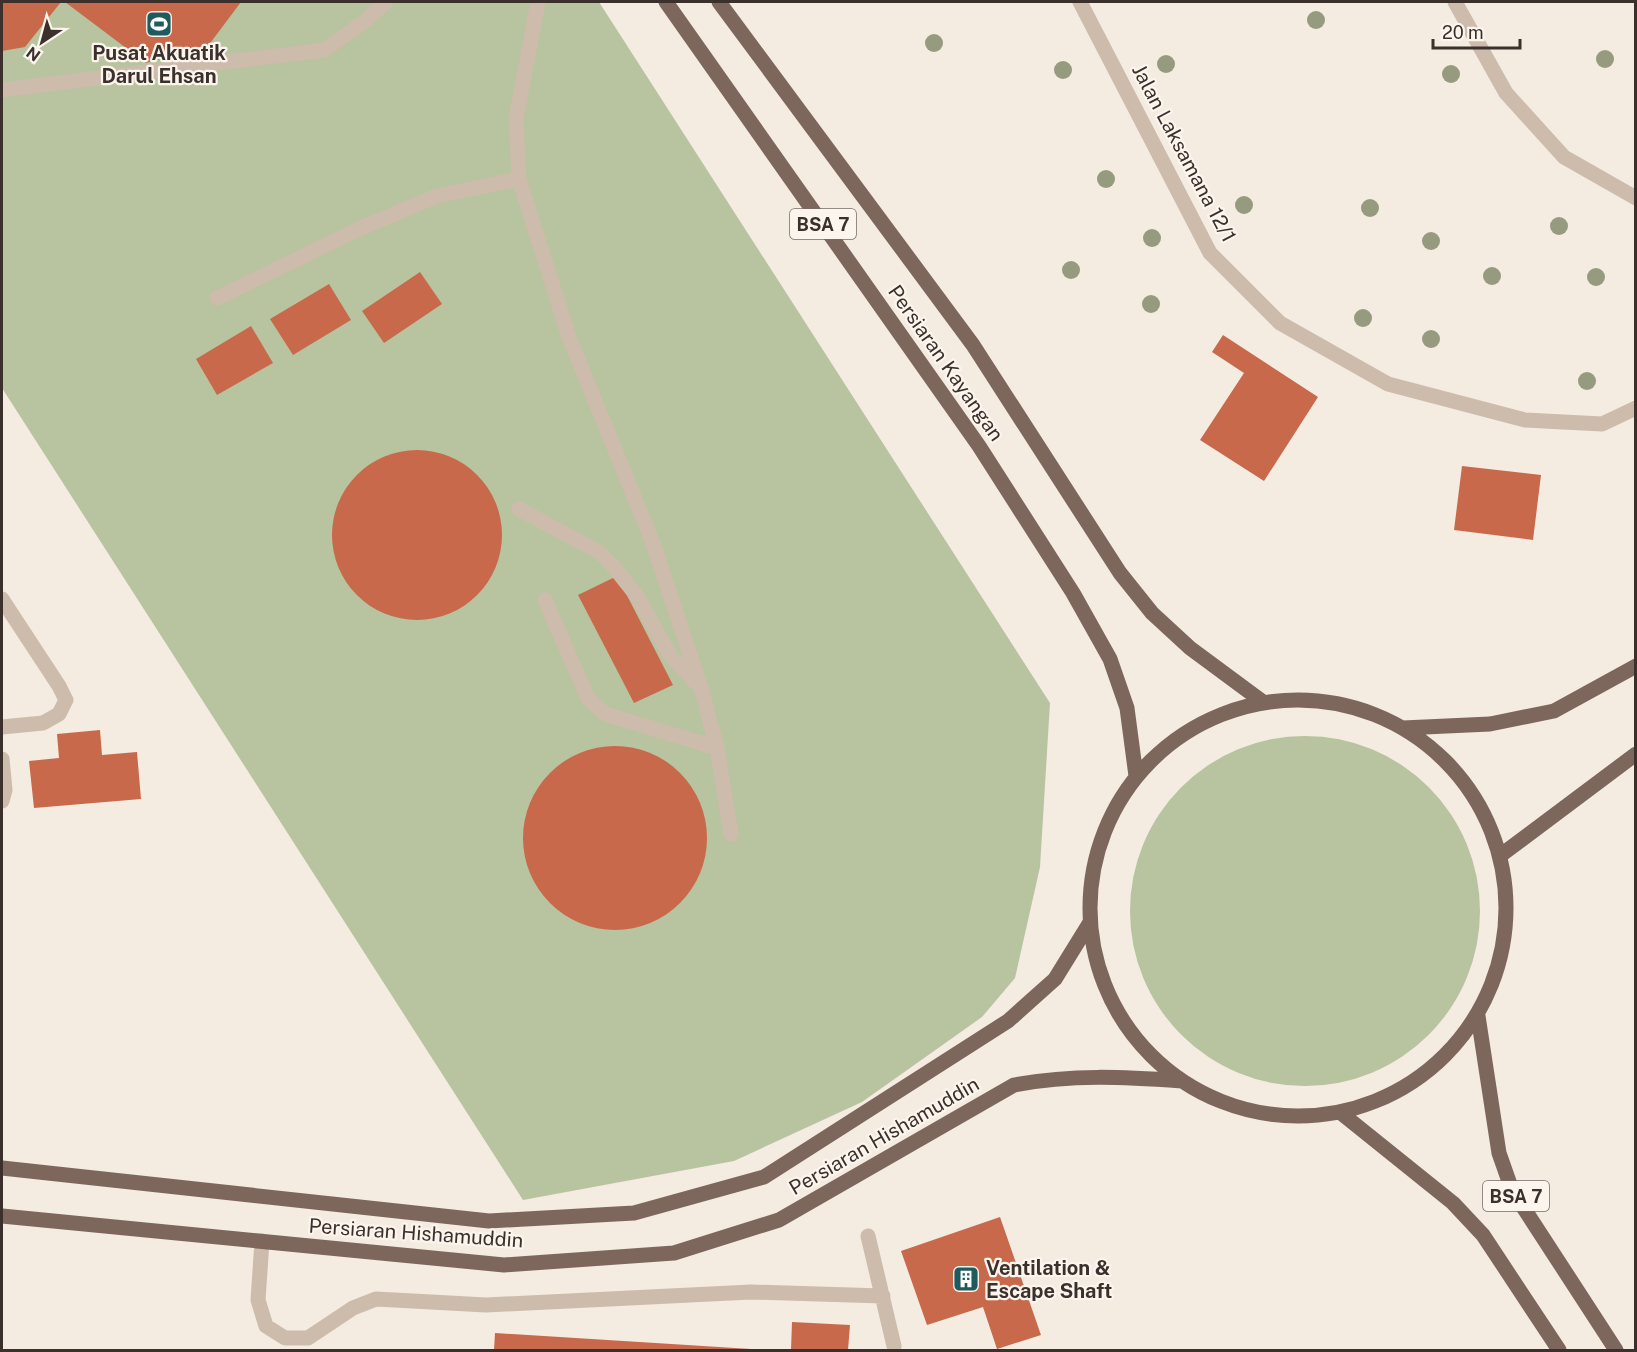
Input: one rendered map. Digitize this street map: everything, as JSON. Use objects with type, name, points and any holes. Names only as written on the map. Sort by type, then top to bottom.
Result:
[{"type":"main road","name":"Persiaran Kayangan","points":[[666,2],[979,446],[1073,592],[1110,659],[1127,708],[1136,776]]},
{"type":"main road","name":"Persiaran Kayangan","points":[[719,2],[973,345],[1120,573],[1152,613],[1182,641],[1263,702]]},
{"type":"main road","points":[[1403,728],[1490,724],[1554,711],[1635,666]]},
{"type":"main road","points":[[1311,700],[1359,709],[1403,728],[1446,761],[1479,805],[1501,855],[1508,910],[1500,965],[1478,1016],[1442,1061],[1396,1094],[1341,1113],[1286,1117],[1232,1106],[1182,1081],[1140,1043],[1109,996],[1096,957],[1089,924],[1096,854],[1112,813],[1136,776],[1172,741],[1215,717],[1263,702],[1311,700]]},
{"type":"main road","points":[[1501,855],[1635,754]]},
{"type":"main road","name":"Persiaran Hishamuddin","points":[[2,1168],[489,1221],[634,1213],[764,1177],[1008,1021],[1055,979],[1089,924]]},
{"type":"main road","name":"BSA 7","points":[[1478,1016],[1499,1153],[1512,1190],[1616,1350]]},
{"type":"main road","name":"Persiaran Hishamuddin","points":[[2,1216],[504,1265],[674,1252],[779,1220],[1014,1085],[1046,1079],[1112,1076],[1182,1081]]},
{"type":"main road","name":"BSA 7","points":[[1341,1113],[1410,1166],[1461,1211],[1483,1235],[1559,1350]]},
{"type":"street","points":[[2,90],[324,50],[365,21],[386,2]]},
{"type":"street","points":[[538,2],[516,119],[519,179],[569,337],[653,543],[701,688],[717,748],[731,834]]},
{"type":"street","name":"Jalan Laksamana 12/1","points":[[1080,2],[1210,253],[1280,323],[1388,384],[1525,420],[1602,424],[1635,408]]},
{"type":"street","points":[[1455,2],[1506,93],[1564,157],[1635,198]]},
{"type":"street","points":[[217,298],[361,228],[437,196],[519,179]]},
{"type":"street","points":[[519,509],[599,552],[637,596],[670,655],[701,688]]},
{"type":"street","points":[[2,599],[66,700],[59,714],[43,723],[2,727]]},
{"type":"street","points":[[545,600],[588,698],[605,714],[717,748]]},
{"type":"street","points":[[2,759],[5,790],[2,801]]},
{"type":"street","points":[[868,1236],[894,1346]]},
{"type":"street","points":[[262,1241],[258,1300],[267,1326],[285,1338],[308,1338],[353,1308],[376,1299],[486,1305],[751,1292],[883,1296]]},
{"type":"green space","points":[[2,2],[599,2],[1050,703],[1040,867],[1015,978],[982,1017],[862,1102],[734,1161],[523,1200],[2,388]]},
{"type":"green space","points":[[1305,736],[1339,739],[1372,749],[1402,765],[1429,787],[1451,814],[1467,844],[1477,877],[1480,911],[1477,945],[1467,978],[1451,1008],[1429,1035],[1402,1057],[1372,1073],[1339,1083],[1305,1086],[1271,1083],[1238,1073],[1208,1057],[1181,1035],[1159,1008],[1143,978],[1133,945],[1130,911],[1133,877],[1143,844],[1159,814],[1181,787],[1208,765],[1238,749],[1271,739]]},
{"type":"building","name":"Pusat Akuatik Darul Ehsan","points":[[2,2],[61,2],[25,47],[2,51]]},
{"type":"building","name":"Pusat Akuatik Darul Ehsan","points":[[65,2],[241,2],[208,46],[146,63]]},
{"type":"building","points":[[420,272],[442,304],[384,343],[362,311]]},
{"type":"building","points":[[329,284],[351,320],[293,355],[270,319]]},
{"type":"building","points":[[251,326],[273,363],[217,395],[196,359]]},
{"type":"building","points":[[1223,335],[1318,397],[1264,481],[1200,440],[1244,373],[1212,352]]},
{"type":"building","points":[[417,450],[434,451],[450,456],[477,475],[496,502],[501,518],[501,552],[496,568],[477,595],[450,614],[434,619],[417,620],[400,619],[384,614],[357,595],[338,568],[333,552],[332,535],[333,518],[338,502],[357,475],[384,456],[400,451]]},
{"type":"building","points":[[1462,466],[1541,475],[1533,540],[1454,530]]},
{"type":"building","points":[[617,576],[673,685],[634,703],[578,595]]},
{"type":"building","points":[[100,730],[102,755],[137,752],[141,799],[34,808],[29,761],[59,758],[57,734]]},
{"type":"building","points":[[615,746],[650,753],[680,773],[700,803],[707,838],[700,873],[680,903],[650,923],[615,930],[580,923],[550,903],[530,873],[523,838],[530,803],[550,773],[580,753]]},
{"type":"building","name":"Ventilation & Escape Shaft","points":[[1000,1217],[1041,1335],[997,1349],[983,1307],[927,1325],[901,1251]]},
{"type":"building","points":[[792,1322],[850,1325],[848,1350],[791,1350]]},
{"type":"building","points":[[495,1333],[751,1349],[751,1350],[494,1350]]},
{"type":"place","name":"Pusat Akuatik Darul Ehsan","points":[[159,24]]},
{"type":"place","name":"Ventilation & Escape Shaft","points":[[966,1279]]}]
